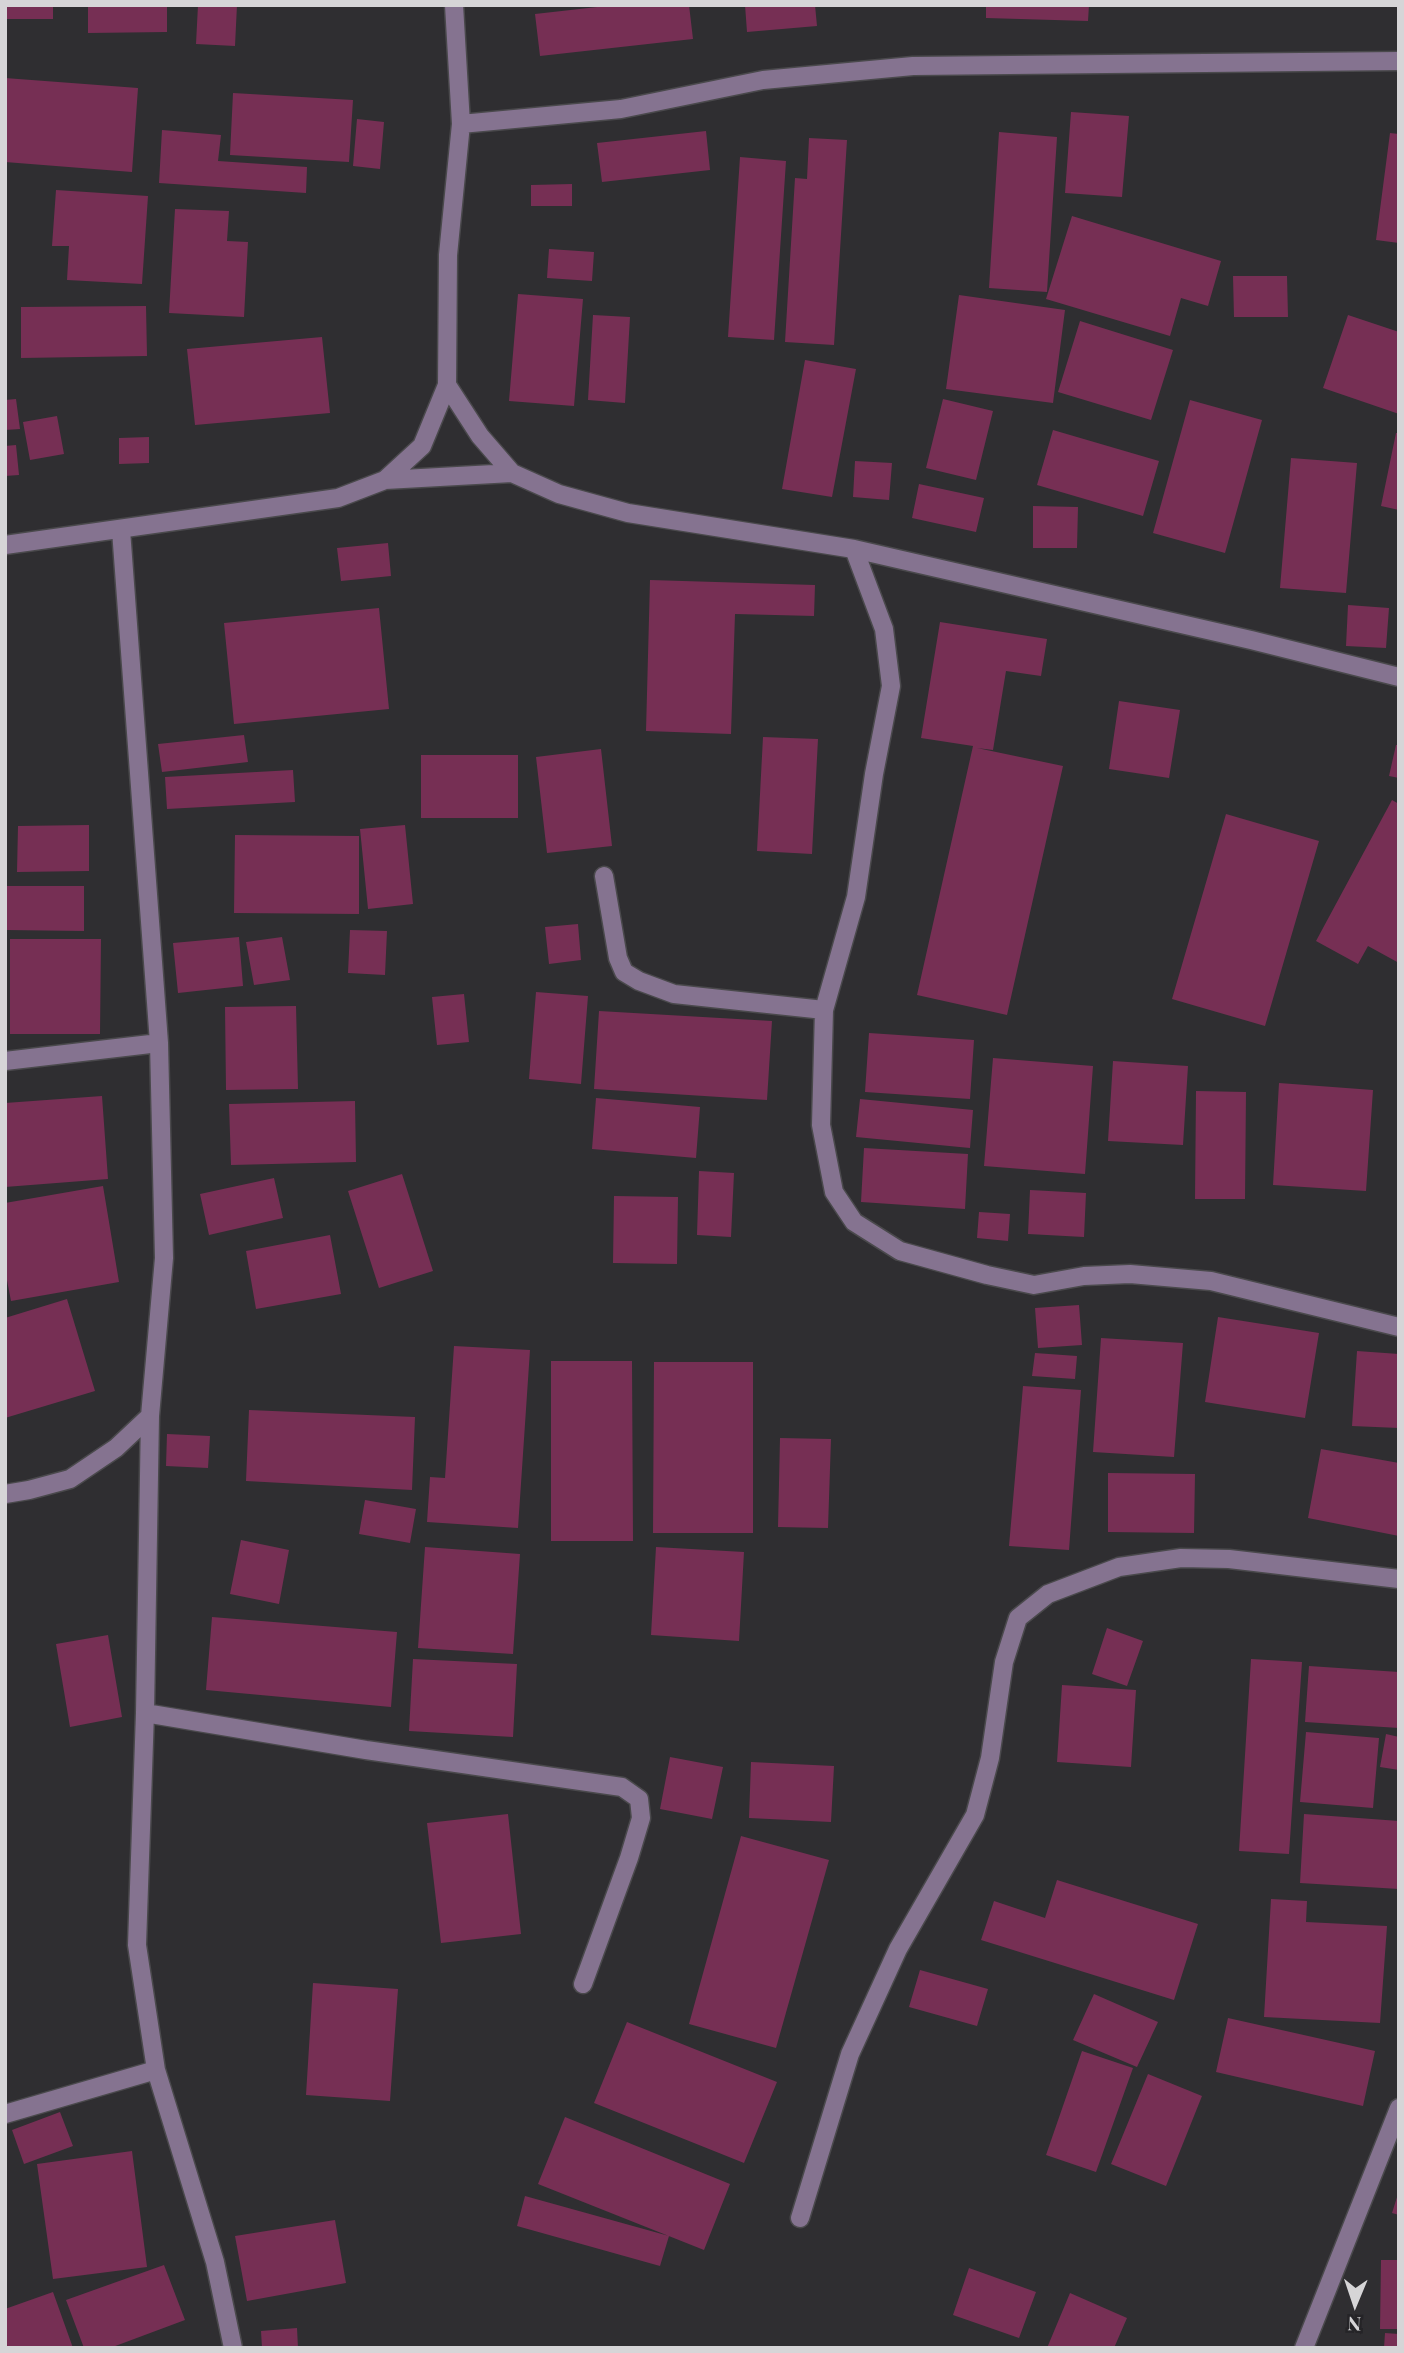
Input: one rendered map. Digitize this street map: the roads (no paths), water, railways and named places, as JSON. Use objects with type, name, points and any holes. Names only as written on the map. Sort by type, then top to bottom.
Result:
[{"type":"street","points":[[385,480],[422,446],[447,385],[448,255],[461,124],[454,5]]},
{"type":"street","points":[[461,124],[621,109],[763,80],[913,66],[1399,61]]},
{"type":"street","points":[[447,385],[480,436],[512,473],[559,494],[628,513],[854,549],[1251,640],[1399,677]]},
{"type":"street","points":[[5,545],[338,498],[385,480],[512,473]]},
{"type":"street","points":[[121,530],[159,1043],[164,1258],[150,1416],[145,1713],[137,1945],[156,2070],[215,2262],[233,2348]]},
{"type":"street","points":[[854,549],[884,629],[891,686],[874,774],[856,897],[824,1010],[821,1125],[834,1192],[855,1222],[900,1251],[1034,1285],[1084,1276],[1130,1274],[1210,1281],[1399,1327]]},
{"type":"street","points":[[604,876],[618,958],[624,972],[639,981],[674,994],[824,1010]]},
{"type":"street","points":[[5,1061],[159,1043]]},
{"type":"street","points":[[5,1493],[70,1479],[116,1448],[150,1416]]},
{"type":"street","points":[[800,2218],[850,2054],[898,1949],[975,1815],[990,1758],[1004,1662],[1018,1618],[1048,1594],[1107,1571],[1181,1558],[1229,1559],[1399,1579]]},
{"type":"street","points":[[145,1713],[366,1750],[622,1787],[639,1799],[641,1818],[583,1984]]},
{"type":"street","points":[[5,2115],[156,2070]]},
{"type":"street","points":[[1304,2348],[1399,2108]]}]
